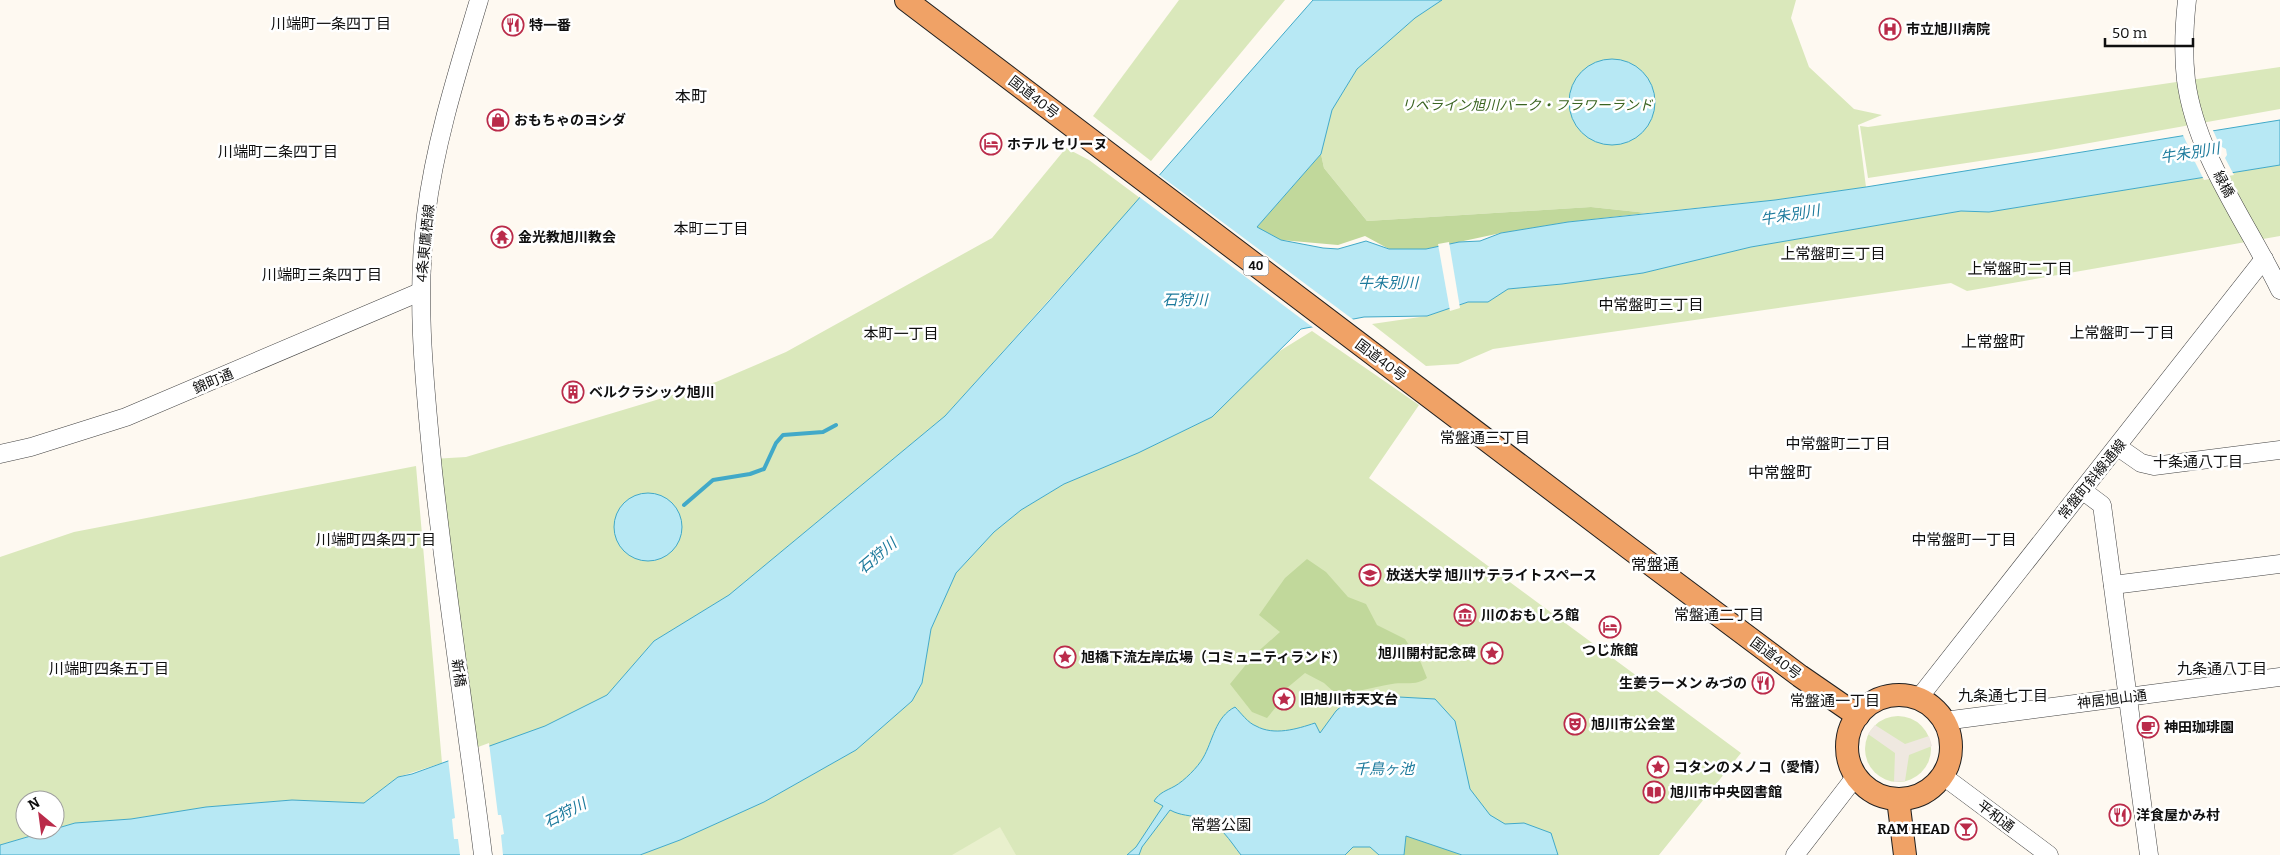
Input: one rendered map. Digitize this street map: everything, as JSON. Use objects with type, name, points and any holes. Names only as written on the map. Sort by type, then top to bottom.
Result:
[{"type":"highway","name":"国道40号","points":[[906,0],[1099,148],[1800,676],[1858,716]]},
{"type":"highway","points":[[1904,695],[1918,699],[1935,709],[1949,732],[1952,747],[1949,762],[1943,776],[1933,787],[1923,793],[1898,799],[1876,794],[1867,788],[1856,776],[1850,762],[1848,749],[1850,731],[1858,716],[1871,704],[1887,697],[1904,695]]},
{"type":"highway","points":[[1898,799],[1905,855]]},
{"type":"street","name":"4条東鷹栖線","points":[[435,492],[425,388],[420,292],[426,214],[444,124],[479,0]]},
{"type":"street","name":"緑橋","points":[[2187,0],[2184,30],[2186,80],[2200,133],[2240,215],[2280,290]]},
{"type":"street","name":"常盤町斜線通線","points":[[1918,699],[2264,260]]},
{"type":"street","name":"錦町通","points":[[0,454],[32,447],[126,417],[420,292]]},
{"type":"street","points":[[2118,447],[2134,459],[2154,466],[2280,450]]},
{"type":"street","points":[[2082,490],[2102,505],[2149,855]]},
{"type":"street","name":"新橋","points":[[435,492],[483,855]]},
{"type":"street","points":[[2113,585],[2280,564]]},
{"type":"street","name":"神居旭山通","points":[[1944,721],[2280,677]]},
{"type":"street","points":[[1795,855],[1856,776]]},
{"type":"street","name":"平和通","points":[[1943,776],[2049,855]]},
{"type":"green space","points":[[1179,0],[1285,0],[1151,161],[1093,116]]},
{"type":"green space","name":"リベライン旭川パーク・フラワーランド","points":[[1442,0],[1796,0],[1791,18],[1809,67],[1854,109],[1882,115],[1858,125],[1866,187],[1775,200],[1647,213],[1591,207],[1367,221],[1324,168],[1321,154],[1332,110],[1357,69],[1415,18]]},
{"type":"green space","points":[[2280,67],[2280,109],[2039,152],[1868,178],[1860,126],[1868,127]]},
{"type":"green space","points":[[1066,148],[1089,160],[1140,198],[945,416],[729,595],[654,641],[607,695],[545,726],[471,758],[432,459],[466,457],[716,382],[786,352],[992,238]]},
{"type":"green space","points":[[1321,154],[1324,168],[1367,221],[1591,207],[1647,213],[1568,222],[1501,233],[1426,249],[1389,249],[1365,236],[1338,245],[1281,240],[1256,228]]},
{"type":"green space","points":[[2280,165],[2280,236],[1967,291],[1951,283],[1493,349],[1458,364],[1426,366],[1372,324],[1427,316],[1468,302],[1488,302],[1507,289],[1643,273],[1751,247],[1961,211],[1989,212]]},
{"type":"green space","points":[[1312,331],[1419,405],[1369,478],[1741,753],[1659,855],[640,855],[680,840],[764,802],[856,750],[912,701],[922,683],[931,629],[956,573],[994,532],[1021,510],[1064,484],[1138,453],[1212,417],[1270,357]]},
{"type":"green space","points":[[416,466],[442,763],[398,777],[364,803],[292,800],[206,807],[131,819],[75,823],[65,826],[65,790],[15,790],[15,840],[17,840],[0,845],[0,557],[74,532]]},
{"type":"green space","points":[[1307,559],[1326,572],[1348,597],[1366,604],[1377,625],[1405,639],[1421,663],[1427,678],[1414,683],[1392,684],[1336,694],[1324,683],[1305,673],[1287,688],[1281,701],[1267,718],[1252,712],[1230,684],[1253,656],[1280,632],[1259,615],[1285,578]]},
{"type":"green space","points":[[1892,716],[1904,716],[1922,725],[1929,736],[1931,749],[1929,762],[1922,773],[1911,780],[1892,782],[1879,777],[1870,768],[1865,755],[1865,743],[1870,730],[1879,721]]},
{"type":"green space","points":[[1000,827],[1016,855],[952,855]]},
{"type":"green space","points":[[1406,835],[1462,855],[1404,855]]},
{"type":"shaded area","points":[[1875,725],[1905,744],[1929,736],[1932,746],[1909,755],[1905,781],[1894,782],[1895,753],[1868,734]]},
{"type":"water","name":"石狩川","points":[[1313,0],[1442,0],[1415,18],[1357,69],[1332,110],[1321,154],[1257,227],[1281,240],[1323,248],[1338,249],[1366,241],[1389,249],[1426,249],[1459,242],[1480,241],[1501,233],[1568,222],[1775,200],[1866,187],[2280,120],[2280,165],[1989,212],[1961,211],[1751,247],[1643,273],[1508,289],[1488,302],[1468,302],[1427,316],[1364,317],[1301,329],[1212,417],[1138,453],[1064,484],[1021,510],[994,532],[956,573],[931,629],[922,683],[912,701],[856,750],[764,802],[680,840],[640,855],[0,855],[0,845],[17,840],[65,840],[65,826],[75,823],[131,819],[206,807],[292,800],[364,803],[398,777],[412,774],[545,726],[607,695],[654,641],[729,595],[945,416],[1049,301]]},
{"type":"water","points":[[1612,59],[1629,62],[1643,71],[1652,85],[1655,102],[1652,119],[1643,133],[1629,142],[1612,145],[1595,142],[1581,133],[1572,119],[1569,102],[1572,85],[1581,71],[1595,62]]},
{"type":"water","points":[[648,493],[661,496],[672,503],[679,514],[682,527],[679,540],[672,551],[661,558],[648,561],[635,558],[624,551],[617,540],[614,527],[617,514],[624,503],[635,496]]},
{"type":"water","name":"千鳥ヶ池","points":[[1399,697],[1435,699],[1455,721],[1470,789],[1490,815],[1505,824],[1524,823],[1551,833],[1558,855],[1462,855],[1406,836],[1404,855],[1379,855],[1370,847],[1353,847],[1345,855],[1241,855],[1224,833],[1208,820],[1170,810],[1142,847],[1139,855],[1127,855],[1136,847],[1163,806],[1154,801],[1156,798],[1182,781],[1194,769],[1203,758],[1215,730],[1228,711],[1235,707],[1250,723],[1270,731],[1286,730],[1315,723],[1320,733],[1336,711],[1345,703]]},
{"type":"pier","points":[[2212,128],[2220,146],[2226,149],[2227,155],[2225,158],[2234,175],[2204,180],[2195,162],[2188,160],[2186,157],[2190,150],[2182,133]]},
{"type":"pier","points":[[1158,174],[1355,321],[1315,329],[1138,196]]},
{"type":"pier","points":[[1449,242],[1460,308],[1450,311],[1438,244]]},
{"type":"pier","points":[[489,743],[498,815],[501,815],[504,834],[501,835],[503,855],[460,855],[458,839],[454,839],[452,819],[455,818],[448,758]]},
{"type":"waterway","points":[[684,505],[713,480],[750,474],[764,469],[776,443],[783,435],[823,432],[836,425]]},
{"type":"place","name":"特一番","points":[[513,25]]},
{"type":"place","name":"市立旭川病院","points":[[1890,29]]},
{"type":"place","name":"おもちゃのヨシダ","points":[[498,120]]},
{"type":"place","name":"ホテル セリーヌ","points":[[991,144]]},
{"type":"place","name":"金光教旭川教会","points":[[502,237]]},
{"type":"place","name":"ベルクラシック旭川","points":[[573,392]]},
{"type":"place","name":"放送大学 旭川サテライトスペース","points":[[1370,575]]},
{"type":"place","name":"川のおもしろ館","points":[[1465,615]]},
{"type":"place","name":"つじ旅館","points":[[1610,627]]},
{"type":"place","name":"旭川開村記念碑","points":[[1492,653]]},
{"type":"place","name":"旭橋下流左岸広場（コミュニティランド）","points":[[1065,657]]},
{"type":"place","name":"生姜ラーメン みづの","points":[[1763,683]]},
{"type":"place","name":"旧旭川市天文台","points":[[1284,699]]},
{"type":"place","name":"旭川市公会堂","points":[[1575,724]]},
{"type":"place","name":"神田珈琲園","points":[[2148,727]]},
{"type":"place","name":"コタンのメノコ（愛情）","points":[[1658,767]]},
{"type":"place","name":"旭川市中央図書館","points":[[1654,792]]},
{"type":"place","name":"洋食屋かみ村","points":[[2120,815]]},
{"type":"place","name":"RAM HEAD","points":[[1966,829]]},
{"type":"district","name":"川端町一条四丁目","points":[[331,24]]},
{"type":"district","name":"本町","points":[[691,96]]},
{"type":"district","name":"川端町二条四丁目","points":[[278,152]]},
{"type":"district","name":"本町二丁目","points":[[711,229]]},
{"type":"district","name":"上常盤町三丁目","points":[[1833,254]]},
{"type":"district","name":"上常盤町二丁目","points":[[2020,269]]},
{"type":"district","name":"川端町三条四丁目","points":[[322,275]]},
{"type":"district","name":"中常盤町三丁目","points":[[1651,305]]},
{"type":"district","name":"上常盤町一丁目","points":[[2122,333]]},
{"type":"district","name":"本町一丁目","points":[[901,334]]},
{"type":"district","name":"上常盤町","points":[[1993,341]]},
{"type":"district","name":"常盤通三丁目","points":[[1485,438]]},
{"type":"district","name":"中常盤町二丁目","points":[[1838,444]]},
{"type":"district","name":"十条通八丁目","points":[[2198,462]]},
{"type":"district","name":"中常盤町","points":[[1780,472]]},
{"type":"district","name":"川端町四条四丁目","points":[[376,540]]},
{"type":"district","name":"中常盤町一丁目","points":[[1964,540]]},
{"type":"district","name":"常盤通","points":[[1655,564]]},
{"type":"district","name":"常盤通二丁目","points":[[1719,615]]},
{"type":"district","name":"川端町四条五丁目","points":[[109,669]]},
{"type":"district","name":"九条通八丁目","points":[[2222,669]]},
{"type":"district","name":"九条通七丁目","points":[[2003,696]]},
{"type":"district","name":"常盤通一丁目","points":[[1835,701]]},
{"type":"district","name":"常磐公園","points":[[1221,825]]},
{"type":"water label","name":"牛朱別川","points":[[2190,153]]},
{"type":"water label","name":"牛朱別川","points":[[1790,215]]},
{"type":"water label","name":"牛朱別川","points":[[1388,283]]}]
